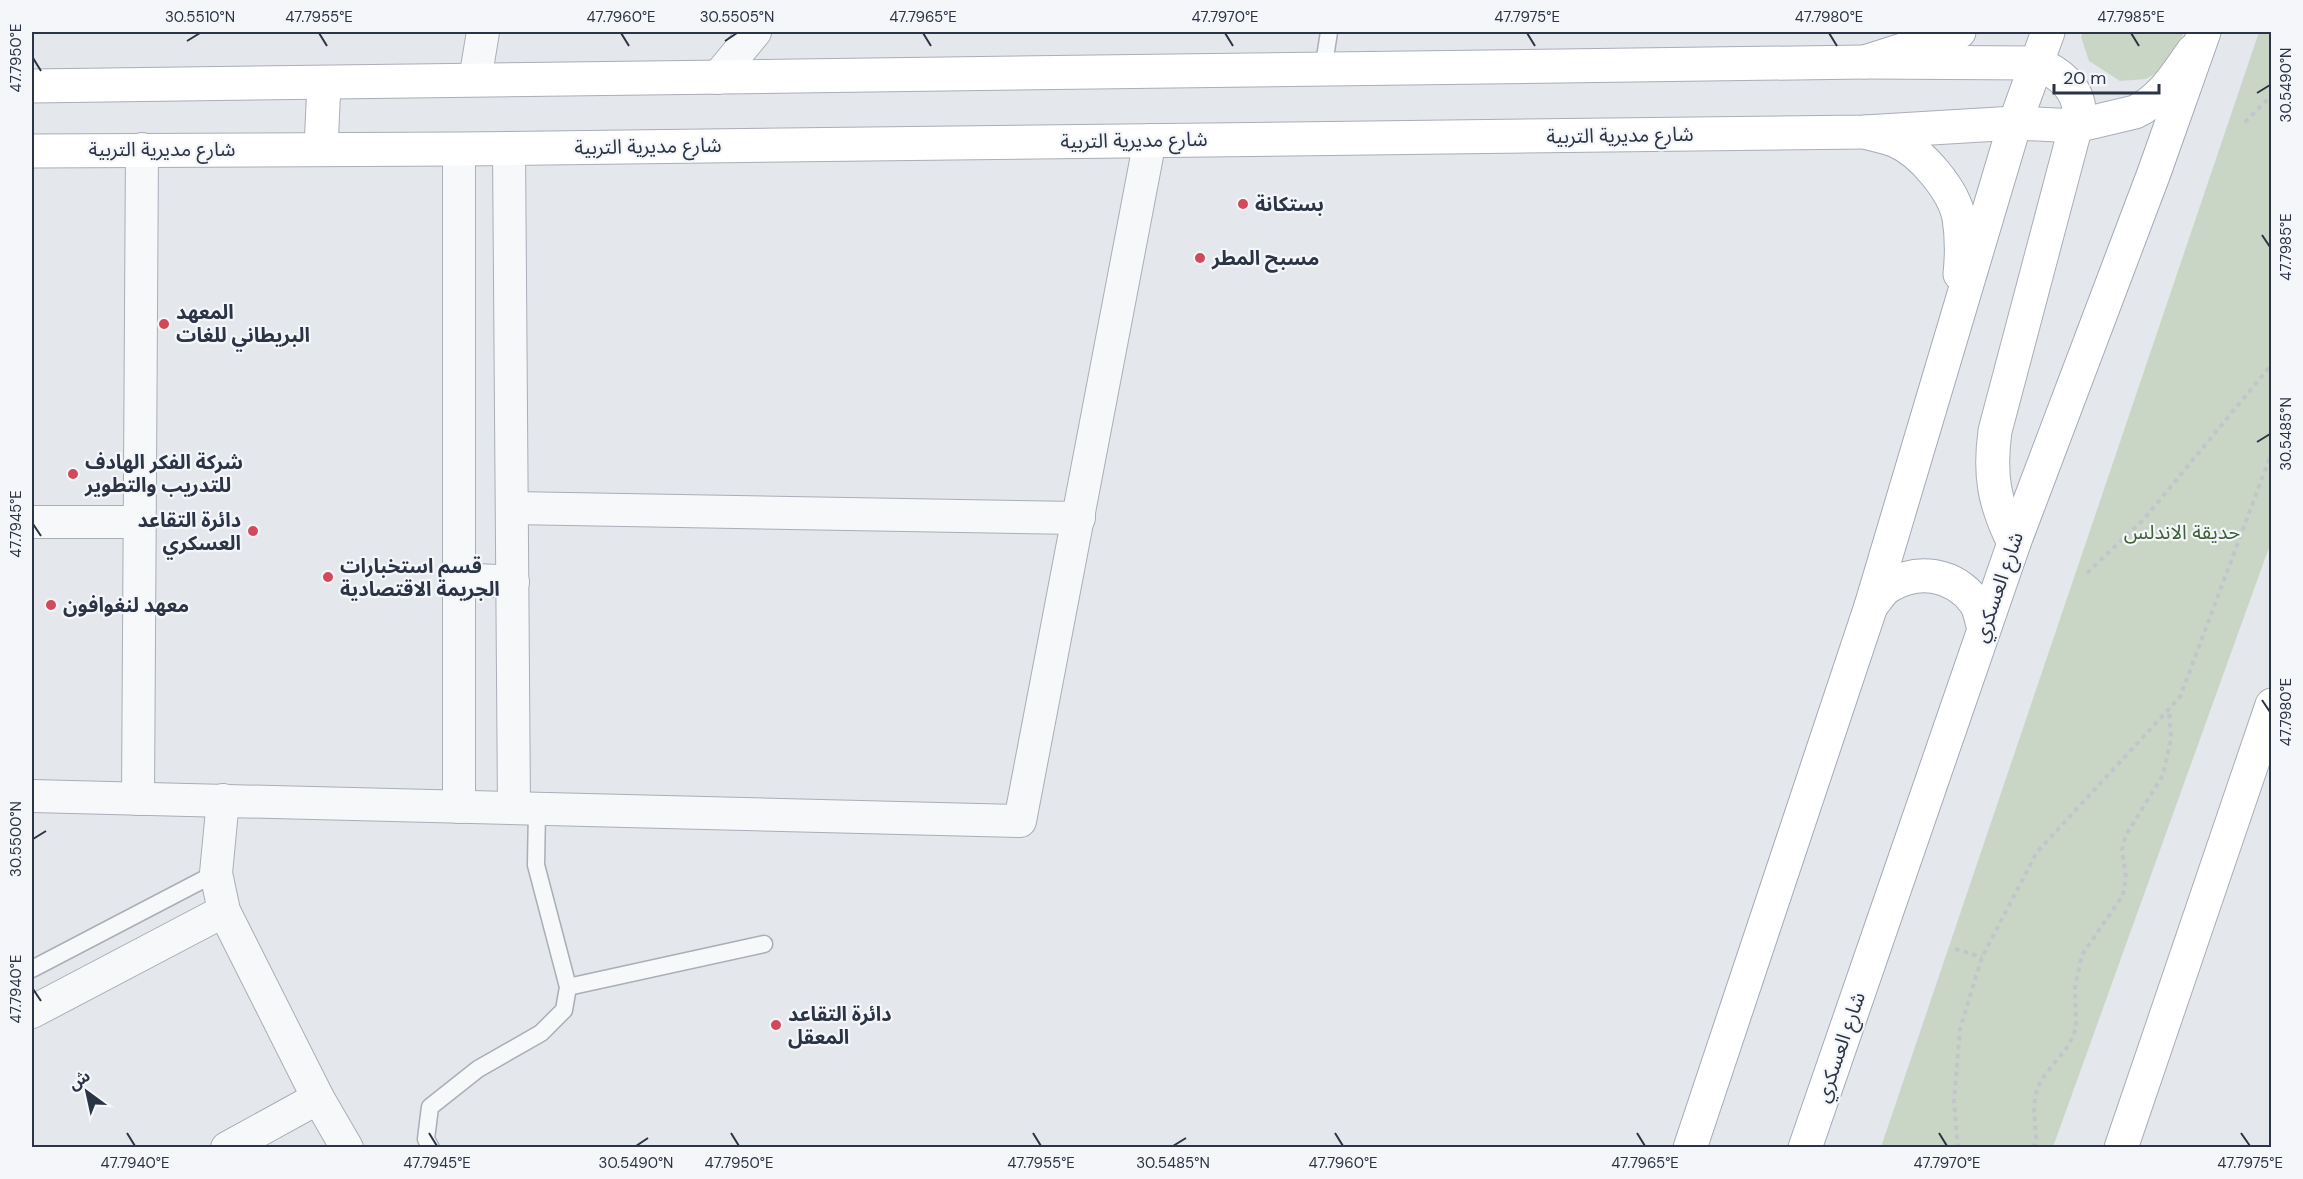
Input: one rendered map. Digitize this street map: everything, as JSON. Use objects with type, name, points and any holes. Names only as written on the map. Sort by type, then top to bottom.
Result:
[{"type":"main road","points":[[1865,62],[1959,32]]},
{"type":"main road","points":[[1690,1148],[1871,606],[2015,123],[2048,32]]},
{"type":"main road","name":"شارع مديرية التربية","points":[[32,151],[509,148],[1865,132],[2015,123],[2076,126],[2135,112],[2151,103],[2169,86],[2202,35]]},
{"type":"main road","name":"شارع العسكري","points":[[1805,1148],[2014,543],[2154,173],[2202,35]]},
{"type":"main road","points":[[32,86],[1865,62],[2036,63],[2049,69],[2072,90],[2079,106],[2076,126],[1995,431],[1992,477],[2003,522],[2014,543]]},
{"type":"main road","points":[[321,148],[324,82]]},
{"type":"main road","points":[[1865,132],[1898,142],[1922,159],[1944,185],[1959,216],[1962,250],[1954,328]]},
{"type":"main road","points":[[1871,606],[1887,587],[1895,583],[1910,576],[1936,575],[1959,585],[1976,604],[1984,628]]},
{"type":"main road","points":[[2121,1148],[2271,705]]},
{"type":"street","points":[[475,81],[483,32]]},
{"type":"street","points":[[717,78],[755,32]]},
{"type":"street","points":[[32,796],[1020,821],[1150,140]]},
{"type":"street","points":[[459,148],[459,807]]},
{"type":"street","points":[[509,148],[513,582],[526,808]]},
{"type":"street","points":[[138,799],[142,149]]},
{"type":"street","points":[[512,508],[1079,518]]},
{"type":"street","points":[[32,522],[140,522]]},
{"type":"street","points":[[460,579],[513,582]]},
{"type":"street","points":[[223,800],[216,873],[224,911],[318,1098],[347,1148]]},
{"type":"street","points":[[32,1012],[224,911]]},
{"type":"street","points":[[227,1148],[318,1098]]},
{"type":"lane","points":[[1323,70],[1329,32]]},
{"type":"lane","points":[[431,1148],[426,1139],[430,1107],[478,1069],[541,1032],[564,1010],[568,987],[536,864],[526,808]]},
{"type":"lane","points":[[32,969],[216,873]]},
{"type":"lane","points":[[568,987],[764,944]]},
{"type":"path","points":[[2245,122],[2271,95]]},
{"type":"path","points":[[2087,573],[2144,519],[2271,364]]},
{"type":"path","points":[[1958,1148],[1954,1102],[1960,1029],[1982,957],[2037,852],[2180,697],[2271,452]]},
{"type":"path","points":[[2034,1148],[2037,1138],[2034,1107],[2036,1093],[2041,1080],[2068,1046],[2076,1029],[2075,987],[2082,955],[2123,895],[2126,878],[2122,850],[2126,835],[2163,775],[2171,739],[2169,708]]},
{"type":"path","points":[[1955,949],[1982,957]]},
{"type":"green space","points":[[2083,32],[2184,32],[2173,63],[2146,79],[2120,81],[2089,61],[2081,37]]},
{"type":"green space","name":"حديقة الاندلس","points":[[2259,32],[2272,32],[2271,542],[2053,1147],[1881,1147]]},
{"type":"place","name":"بستكانة","points":[[1243,204]]},
{"type":"place","name":"مسبح المطر","points":[[1200,258]]},
{"type":"place","name":"المعهد البريطاني للغات","points":[[164,324]]},
{"type":"place","name":"شركة الفكر الهادف للتدريب والتطوير","points":[[73,474]]},
{"type":"place","name":"دائرة التقاعد العسكري","points":[[253,531]]},
{"type":"place","name":"قسم استخبارات الجريمة الاقتصادية","points":[[328,577]]},
{"type":"place","name":"معهد لنغوافون","points":[[51,605]]},
{"type":"place","name":"دائرة التقاعد المعقل","points":[[776,1025]]}]
